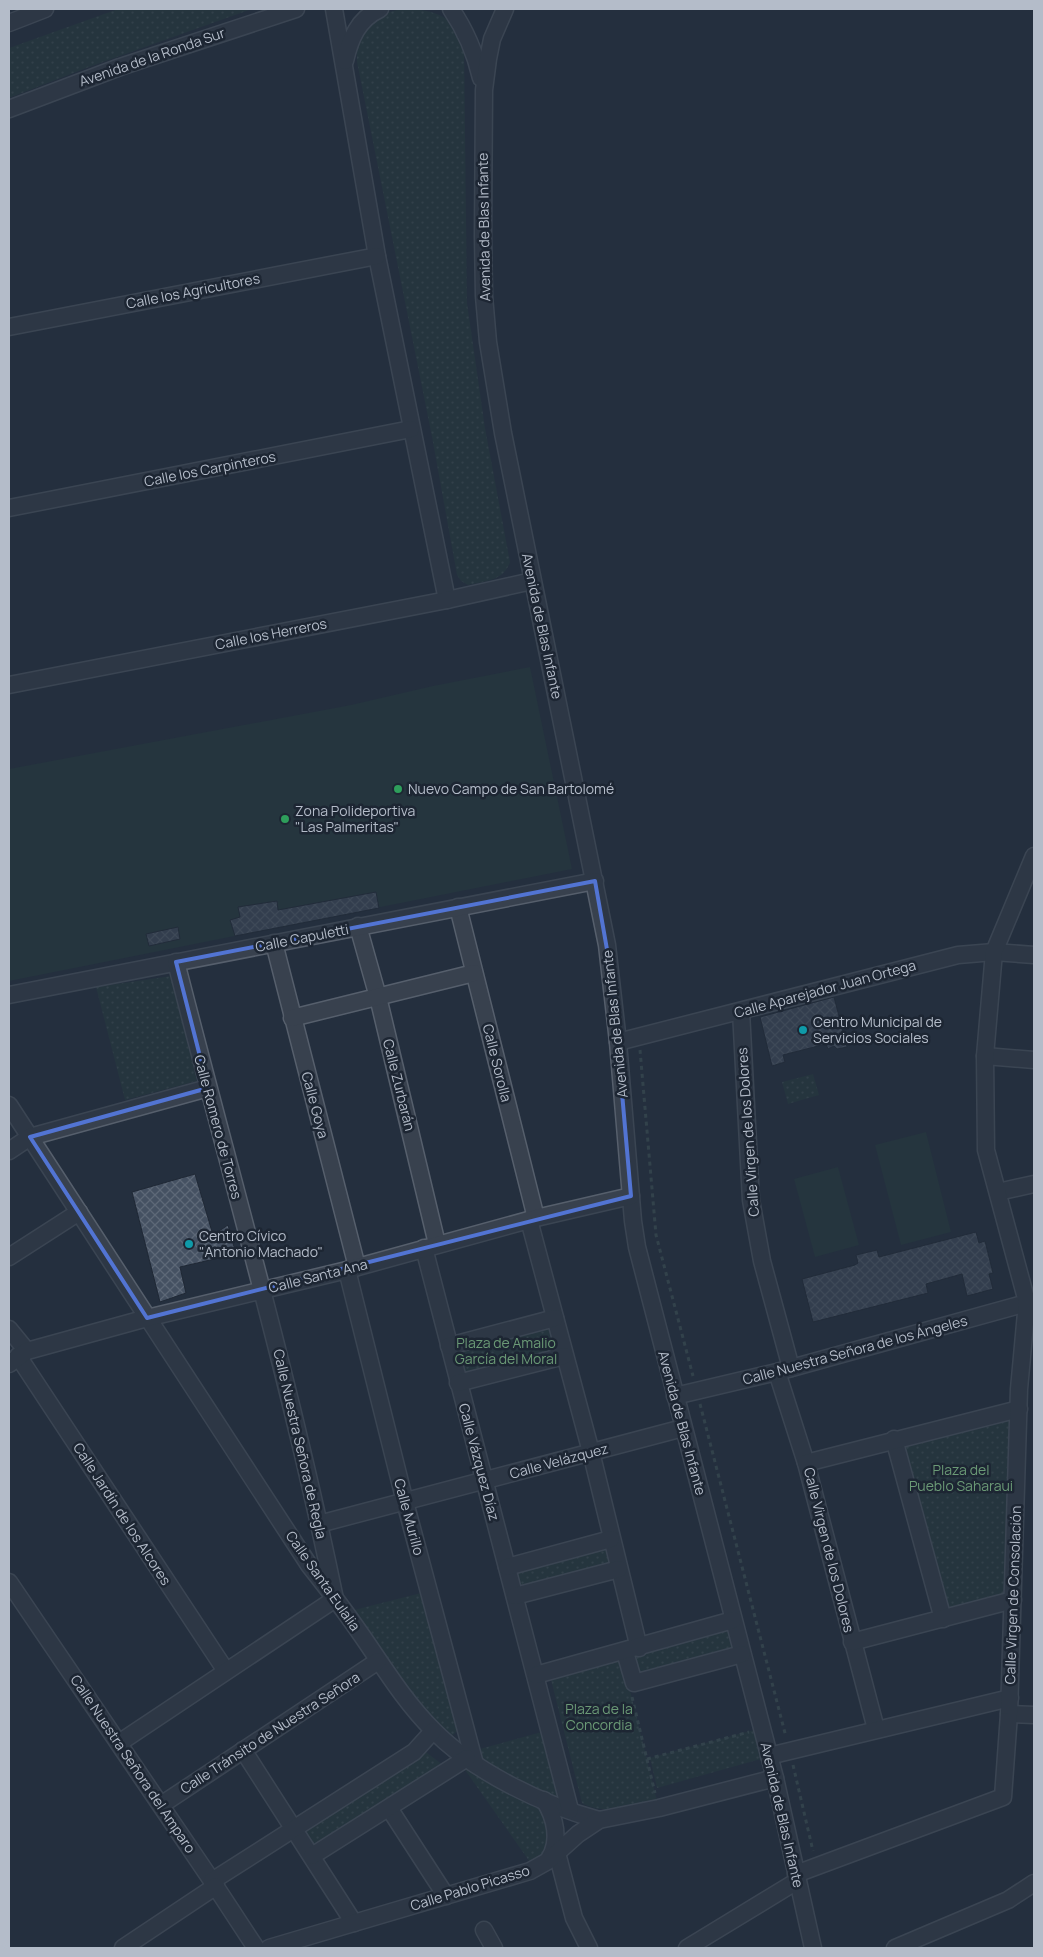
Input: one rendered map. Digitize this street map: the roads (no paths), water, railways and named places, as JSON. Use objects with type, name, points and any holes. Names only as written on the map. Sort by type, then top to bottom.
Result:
[{"type":"street","points":[[9,23],[45,9]]},
{"type":"street","name":"Avenida de la Ronda Sur","points":[[9,109],[120,67],[296,9]]},
{"type":"street","points":[[334,9],[377,256],[447,600]]},
{"type":"street","points":[[343,68],[350,41],[355,31],[365,18],[380,9]]},
{"type":"street","name":"Avenida de Blas Infante","points":[[452,9],[473,47],[484,90]]},
{"type":"street","name":"Avenida de Blas Infante","points":[[505,9],[492,40],[484,90],[482,236],[488,342],[503,433],[595,881],[612,978],[633,1221],[643,1273],[775,1778],[813,1948]]},
{"type":"street","name":"Calle los Agricultores","points":[[9,327],[377,256]]},
{"type":"street","name":"Calle los Carpinteros","points":[[9,508],[411,429]]},
{"type":"street","name":"Calle los Herreros","points":[[9,685],[447,600],[532,581]]},
{"type":"street","name":"Calle Virgen de Consolación","points":[[687,1948],[796,1877],[817,1866],[1003,1797],[1009,1706],[1019,1409],[1027,1389],[1031,1301],[986,1150],[985,1056],[994,952],[1031,873],[1034,856]]},
{"type":"street","name":"Calle Capuletti","points":[[9,995],[595,881]]},
{"type":"street","name":"Calle Sorolla","points":[[458,907],[564,1356],[591,1452],[619,1569],[632,1650],[634,1683],[742,1654]]},
{"type":"street","name":"Calle Zurbarán","points":[[358,926],[378,997],[430,1246]]},
{"type":"street","name":"Calle Goya","points":[[274,943],[352,1268]]},
{"type":"street","name":"Calle Aparejador Juan Ortega","points":[[618,1042],[958,955],[994,952],[1034,955]]},
{"type":"street","name":"Calle Romero de Torres","points":[[176,962],[263,1291]]},
{"type":"street","points":[[292,1018],[474,973]]},
{"type":"street","name":"Calle Virgen de los Dolores","points":[[740,1011],[751,1200],[762,1261],[784,1370],[806,1464],[876,1729]]},
{"type":"street","points":[[985,1056],[1034,1060]]},
{"type":"street","points":[[9,1151],[30,1137],[208,1088]]},
{"type":"street","name":"Calle Santa Eulalia","points":[[9,1105],[309,1565],[400,1693],[433,1731],[471,1761],[517,1788],[599,1820]]},
{"type":"street","points":[[998,1192],[1034,1184]]},
{"type":"street","name":"Calle Santa Ana","points":[[18,1357],[147,1318],[263,1291],[532,1219],[631,1196]]},
{"type":"street","points":[[9,1257],[80,1212]]},
{"type":"street","name":"Calle Vázquez Díaz","points":[[430,1246],[458,1383],[570,1810]]},
{"type":"street","name":"Calle Murillo","points":[[352,1268],[405,1502],[471,1761]]},
{"type":"street","name":"Calle Nuestra Señora de Regla","points":[[263,1291],[335,1599]]},
{"type":"street","name":"Calle Nuestra Señora de los Ángeles","points":[[675,1396],[784,1370],[1031,1301]]},
{"type":"street","points":[[449,1346],[555,1318]]},
{"type":"street","name":"Calle Jardín de los Alcores","points":[[9,1329],[18,1357],[226,1671]]},
{"type":"street","points":[[458,1383],[564,1356]]},
{"type":"street","points":[[806,1464],[894,1439],[1019,1409]]},
{"type":"street","name":"Calle Velázquez","points":[[319,1524],[683,1428]]},
{"type":"street","points":[[894,1439],[942,1619]]},
{"type":"street","points":[[506,1567],[612,1539]]},
{"type":"street","points":[[514,1596],[619,1569]]},
{"type":"street","name":"Calle Nuestra Señora del Amparo","points":[[9,1582],[161,1804],[256,1948]]},
{"type":"street","points":[[119,1743],[335,1599]]},
{"type":"street","points":[[852,1642],[1013,1600]]},
{"type":"street","points":[[536,1675],[632,1650],[733,1620]]},
{"type":"street","name":"Calle Tránsito de Nuestra Señora","points":[[161,1804],[378,1661]]},
{"type":"street","points":[[769,1756],[876,1729],[1009,1706],[1034,1715]]},
{"type":"street","points":[[123,1948],[294,1829],[414,1752],[433,1731]]},
{"type":"street","points":[[243,1750],[354,1923]]},
{"type":"street","points":[[312,1856],[389,1808],[471,1761]]},
{"type":"street","name":"Calle Pablo Picasso","points":[[268,1948],[530,1871],[553,1857],[578,1834],[599,1820],[659,1808],[775,1778]]},
{"type":"street","points":[[544,1800],[552,1816],[555,1831],[553,1857],[574,1918],[589,1948]]},
{"type":"street","points":[[389,1808],[446,1896]]},
{"type":"street","points":[[895,1948],[1008,1900],[1034,1883]]},
{"type":"street","points":[[484,1930],[494,1948]]},
{"type":"place","name":"Nuevo Campo de San Bartolomé","points":[[398,789]]},
{"type":"place","name":"Zona Polideportiva \"Las Palmeritas\"","points":[[285,819]]},
{"type":"place","name":"Centro Municipal de Servicios Sociales","points":[[803,1030]]},
{"type":"place","name":"Centro Cívico \"Antonio Machado\"","points":[[189,1244]]},
{"type":"park label","name":"Plaza de Amalio García del Moral","points":[[506,1352]]},
{"type":"park label","name":"Plaza del Pueblo Saharaui","points":[[961,1478]]},
{"type":"park label","name":"Plaza de la Concordia","points":[[599,1718]]}]
